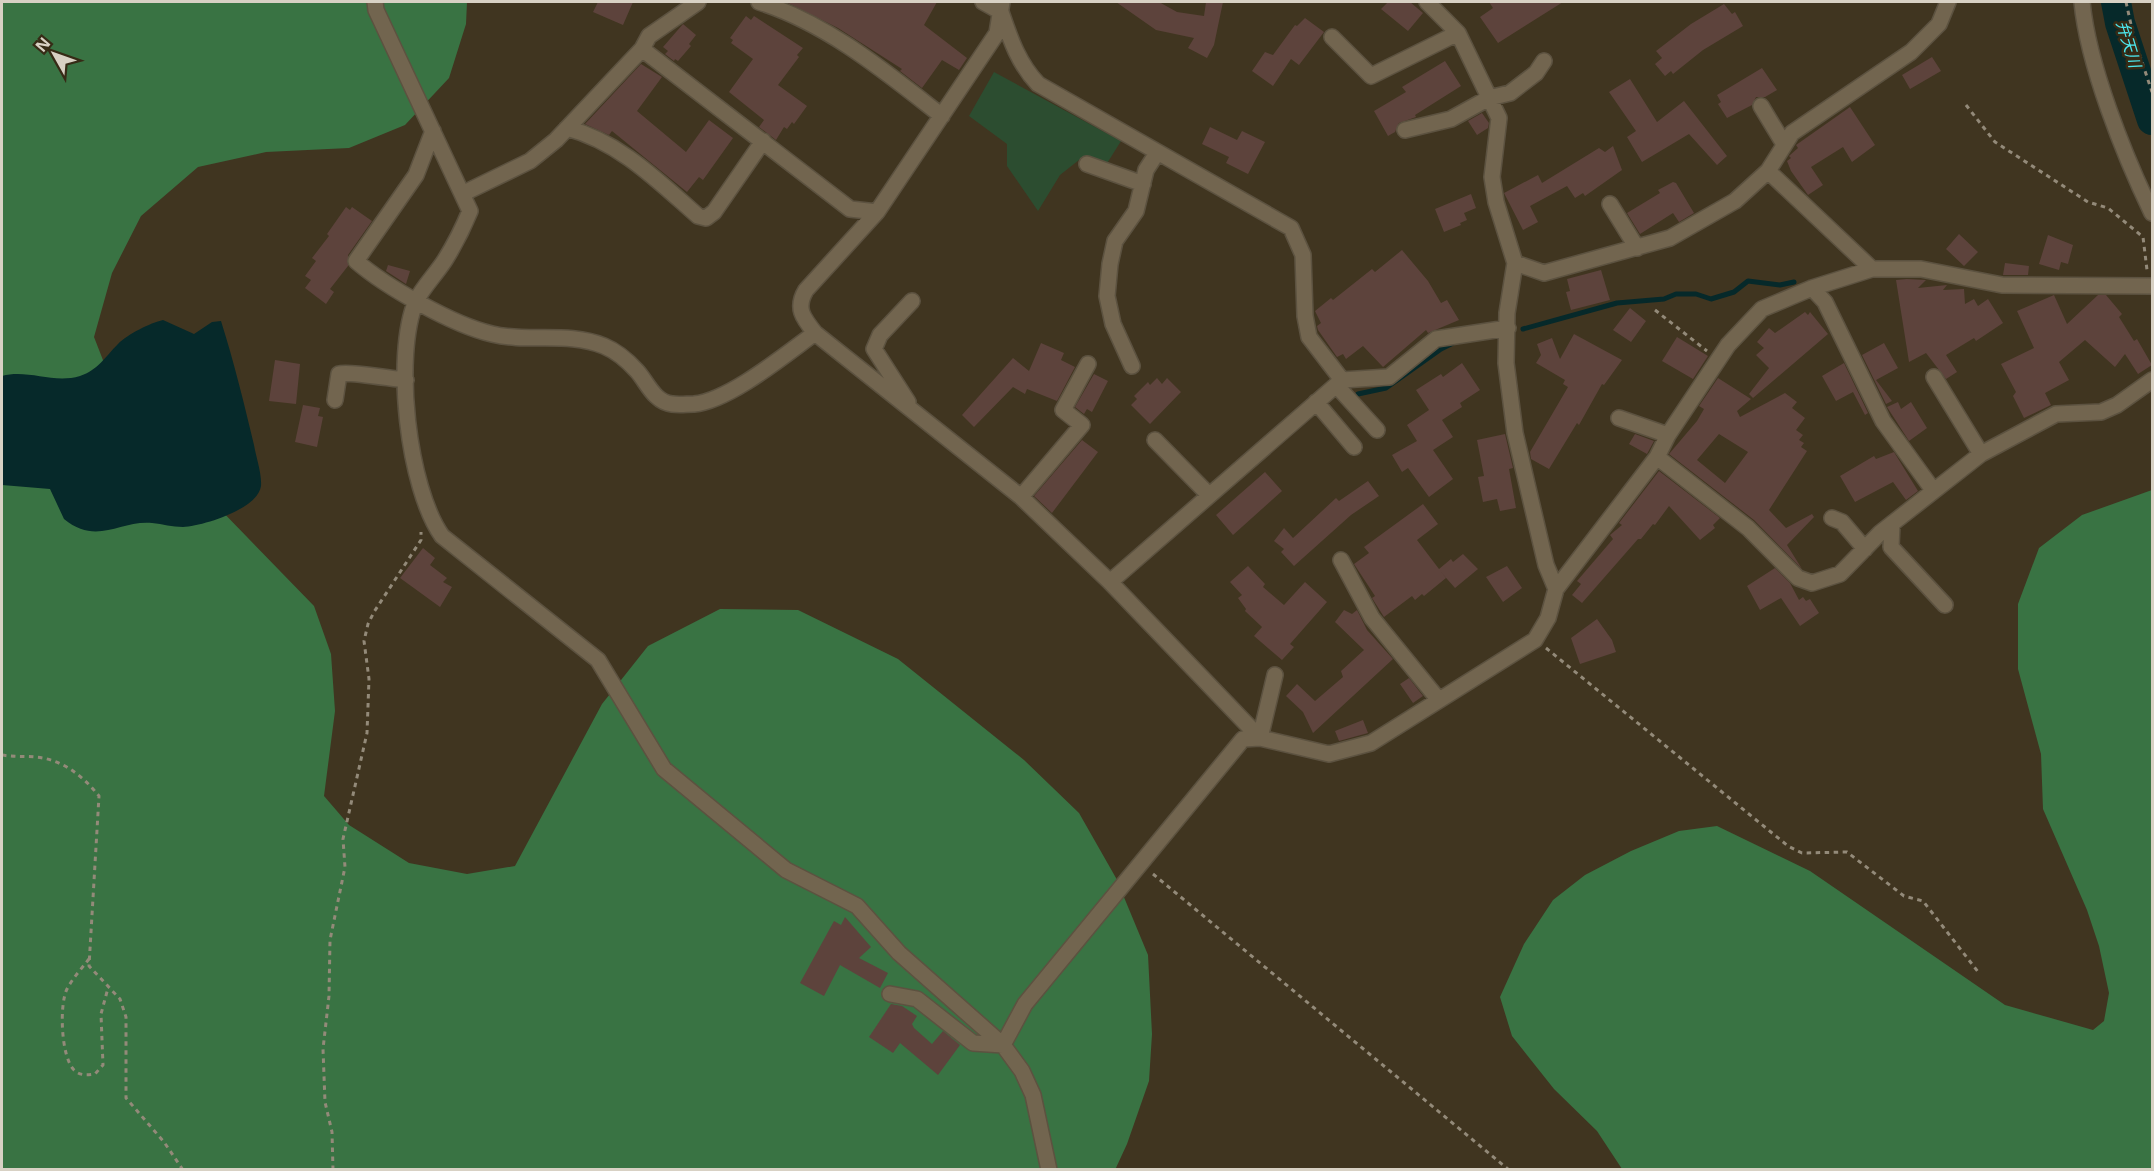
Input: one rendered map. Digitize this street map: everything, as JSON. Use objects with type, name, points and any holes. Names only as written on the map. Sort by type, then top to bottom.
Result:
[{"type":"street","points":[[375,2],[376,10],[470,211],[459,237],[417,300],[407,333],[407,423],[431,521],[442,537],[598,660],[664,770],[786,870],[857,906],[899,953],[1003,1045],[1022,1071],[1033,1095],[1049,1170]]},
{"type":"street","points":[[462,194],[530,161],[567,128],[642,49],[649,36],[698,2]]},
{"type":"street","points":[[759,2],[788,11],[842,44],[942,116]]},
{"type":"street","points":[[982,2],[1001,7]]},
{"type":"street","points":[[1427,2],[1458,33],[1499,118],[1492,177],[1496,202],[1515,263],[1507,313],[1506,363],[1515,433],[1546,566],[1556,589]]},
{"type":"street","points":[[1515,263],[1544,273],[1637,248],[1670,238],[1735,201],[1768,171],[1792,133],[1911,52],[1939,24],[1948,2]]},
{"type":"street","points":[[2082,2],[2093,57],[2110,109],[2152,213]]},
{"type":"street","points":[[1001,7],[997,33],[877,212],[806,290],[799,301],[802,316],[815,333],[1022,497],[1110,582],[1260,738]]},
{"type":"street","points":[[1001,7],[1015,51],[1026,72],[1038,84],[1291,228],[1303,255],[1305,316],[1309,338],[1339,382],[1377,430]]},
{"type":"street","points":[[1332,37],[1371,76],[1458,33]]},
{"type":"street","points":[[642,49],[850,209],[877,212]]},
{"type":"street","points":[[1406,130],[1451,119],[1489,98],[1510,93],[1536,72],[1544,61]]},
{"type":"street","points":[[1761,106],[1784,144]]},
{"type":"street","points":[[567,128],[601,141],[635,161],[698,216],[706,218],[714,212],[763,141]]},
{"type":"street","points":[[433,131],[416,175],[356,261],[371,274],[451,318],[492,334],[585,339],[606,347],[625,359],[639,373],[648,388],[670,404],[698,404],[725,393],[762,371],[815,333]]},
{"type":"street","points":[[1132,366],[1113,324],[1107,296],[1110,264],[1115,241],[1136,211],[1146,170],[1157,153]]},
{"type":"street","points":[[1087,164],[1143,184]]},
{"type":"street","points":[[1768,171],[1872,269]]},
{"type":"street","points":[[1610,204],[1637,248]]},
{"type":"street","points":[[1003,1045],[1025,1004],[1243,739],[1260,738],[1329,754],[1371,743],[1535,640],[1548,618],[1556,589],[1657,457],[1668,435],[1728,345],[1762,309],[1812,288],[1872,269],[1921,269],[2002,285],[2151,287]]},
{"type":"street","points":[[1812,288],[1825,302],[1883,421],[1933,490]]},
{"type":"street","points":[[907,408],[908,400],[874,349],[880,335],[912,301]]},
{"type":"street","points":[[1110,582],[1339,382],[1389,377],[1436,339],[1508,328]]},
{"type":"street","points":[[1022,497],[1082,425],[1063,410],[1088,364]]},
{"type":"street","points":[[335,400],[339,374],[347,371],[369,378],[406,380]]},
{"type":"street","points":[[1934,376],[1981,454]]},
{"type":"street","points":[[1657,457],[1748,528],[1798,578],[1812,583],[1840,574],[1892,524],[1981,454],[2055,414],[2101,412],[2117,405],[2152,380]]},
{"type":"street","points":[[1316,402],[1354,447]]},
{"type":"street","points":[[1619,418],[1668,435]]},
{"type":"street","points":[[1155,440],[1209,495]]},
{"type":"street","points":[[1832,519],[1842,522],[1865,549]]},
{"type":"street","points":[[1892,524],[1891,548],[1945,605]]},
{"type":"street","points":[[1341,560],[1372,618],[1438,699]]},
{"type":"street","points":[[1260,738],[1275,675]]},
{"type":"street","points":[[890,994],[916,999],[974,1044],[1003,1045]]},
{"type":"path","points":[[2126,2],[2134,38],[2152,92]]},
{"type":"path","points":[[1966,105],[1995,142],[2088,202],[2108,208],[2143,237],[2151,287]]},
{"type":"path","points":[[1655,310],[1718,359]]},
{"type":"path","points":[[333,1170],[332,1132],[326,1102],[323,1049],[329,996],[330,940],[345,867],[343,839],[367,733],[369,680],[364,641],[374,612],[421,540],[421,520],[427,507]]},
{"type":"path","points":[[1535,640],[1788,846],[1802,853],[1847,852],[1904,896],[1923,902],[1979,973]]},
{"type":"path","points":[[2,755],[36,757],[62,763],[86,780],[99,795],[89,966],[120,999],[126,1017],[126,1098],[164,1142],[183,1170]]},
{"type":"path","points":[[1140,863],[1509,1170]]},
{"type":"path","points":[[89,958],[66,989],[61,1018],[68,1059],[72,1069],[81,1075],[95,1074],[103,1065],[101,1014],[108,988]]},
{"type":"green space","points":[[2,2],[467,2],[466,24],[449,78],[405,125],[349,148],[266,152],[198,167],[141,216],[112,273],[94,337],[115,391],[215,504],[314,606],[331,654],[335,711],[324,796],[349,825],[409,863],[467,874],[515,866],[602,704],[648,646],[720,609],[798,610],[898,659],[1024,760],[1079,813],[1116,878],[1148,955],[1152,1034],[1149,1081],[1127,1144],[1115,1170],[2,1170]]},
{"type":"green space","points":[[994,72],[1121,141],[1106,165],[1084,156],[1060,175],[1038,211],[1007,166],[1007,144],[969,116]]},
{"type":"green space","points":[[2152,490],[2152,1169],[1622,1169],[1597,1131],[1554,1089],[1512,1036],[1500,997],[1524,944],[1553,900],[1585,875],[1631,851],[1679,831],[1717,826],[1810,871],[2005,1005],[2093,1030],[2104,1021],[2109,993],[2099,946],[2087,910],[2043,809],[2041,754],[2018,669],[2018,604],[2039,548],[2082,515]]},
{"type":"water","points":[[163,320],[194,334],[212,322],[221,321],[239,383],[260,471],[261,486],[258,494],[240,509],[228,515],[192,526],[140,523],[108,530],[87,531],[64,519],[50,489],[2,485],[2,376],[21,374],[70,378],[80,376],[97,367],[127,336]]},
{"type":"building","points":[[598,2],[633,2],[623,25],[593,12]]},
{"type":"building","points":[[786,2],[937,2],[924,25],[967,58],[959,70],[942,60],[922,88],[900,71],[902,69],[838,28]]},
{"type":"building","points":[[1116,2],[1159,2],[1177,12],[1204,16],[1206,2],[1223,2],[1214,45],[1207,58],[1188,48],[1194,38],[1156,30]]},
{"type":"building","points":[[1388,2],[1410,2],[1423,13],[1408,31],[1381,9]]},
{"type":"building","points":[[1489,2],[1563,2],[1498,43],[1480,17],[1493,8]]},
{"type":"building","points":[[1724,4],[1732,14],[1735,12],[1743,26],[1703,50],[1673,74],[1671,71],[1665,76],[1655,64],[1662,58],[1656,51],[1691,24]]},
{"type":"building","points":[[746,16],[751,20],[754,16],[803,48],[778,85],[807,106],[794,124],[792,122],[787,129],[784,127],[776,140],[759,127],[764,120],[729,92],[753,59],[731,43],[733,40],[730,38]]},
{"type":"building","points":[[1305,18],[1324,32],[1299,65],[1291,59],[1273,86],[1252,71],[1265,52],[1273,55],[1295,25],[1297,26]]},
{"type":"building","points":[[683,24],[696,35],[689,44],[691,46],[678,61],[675,59],[674,61],[665,54],[668,51],[663,47]]},
{"type":"building","points":[[1932,57],[1941,71],[1910,89],[1902,75]]},
{"type":"building","points":[[1445,61],[1461,86],[1415,115],[1416,117],[1399,123],[1395,132],[1388,136],[1374,111],[1406,92],[1402,87]]},
{"type":"building","points":[[641,64],[662,77],[637,111],[686,152],[709,120],[733,138],[703,180],[699,177],[687,192],[612,131],[609,135],[585,124]]},
{"type":"building","points":[[1762,68],[1777,90],[1765,97],[1756,97],[1752,105],[1727,118],[1718,104],[1721,102],[1717,95]]},
{"type":"building","points":[[1630,79],[1657,122],[1684,101],[1727,156],[1717,165],[1689,134],[1642,162],[1627,137],[1636,131],[1609,92]]},
{"type":"building","points":[[1850,107],[1875,145],[1852,162],[1843,147],[1811,167],[1823,185],[1808,195],[1791,171],[1787,161],[1791,158],[1789,156],[1798,148],[1796,145]]},
{"type":"building","points":[[1482,113],[1489,123],[1488,128],[1477,135],[1468,121]]},
{"type":"building","points":[[1210,127],[1237,140],[1242,131],[1265,142],[1248,174],[1226,163],[1229,157],[1202,144]]},
{"type":"building","points":[[1613,146],[1622,170],[1585,196],[1583,193],[1575,198],[1567,186],[1530,206],[1538,222],[1523,230],[1504,193],[1538,175],[1542,183],[1599,148],[1605,152]]},
{"type":"building","points":[[1673,182],[1676,183],[1694,213],[1679,222],[1673,213],[1640,234],[1627,213],[1660,193],[1658,190]]},
{"type":"building","points":[[1471,194],[1476,208],[1464,213],[1467,220],[1460,223],[1461,225],[1444,232],[1435,209]]},
{"type":"building","points":[[346,207],[350,210],[352,207],[372,221],[348,255],[348,266],[330,289],[334,292],[326,304],[305,288],[311,280],[305,276],[316,261],[312,258],[329,236],[327,234]]},
{"type":"building","points":[[1959,234],[1978,252],[1964,266],[1946,249]]},
{"type":"building","points":[[2048,235],[2073,245],[2068,264],[2061,262],[2059,270],[2039,264]]},
{"type":"building","points":[[1402,250],[1428,281],[1441,303],[1447,300],[1459,320],[1428,333],[1426,330],[1383,367],[1363,346],[1346,359],[1343,354],[1337,357],[1318,330],[1317,326],[1321,323],[1315,311],[1331,298],[1333,300],[1372,269],[1375,272]]},
{"type":"building","points":[[2005,263],[2029,266],[2028,275],[2003,275]]},
{"type":"building","points":[[388,265],[410,271],[406,284],[386,271]]},
{"type":"building","points":[[1601,270],[1610,300],[1571,310],[1566,292],[1570,291],[1567,279]]},
{"type":"building","points":[[1896,280],[1926,280],[1918,288],[1947,285],[1943,290],[1964,289],[1965,304],[1974,299],[1978,306],[1988,299],[2003,323],[1976,341],[1974,338],[1946,355],[1957,372],[1946,379],[1926,353],[1909,362]]},
{"type":"building","points":[[2054,295],[2067,324],[2098,295],[2106,295],[2122,314],[2119,317],[2134,341],[2137,339],[2152,365],[2138,374],[2125,354],[2115,367],[2085,340],[2059,362],[2069,380],[2045,393],[2051,405],[2024,418],[2013,396],[2016,392],[2001,364],[2034,348],[2017,311]]},
{"type":"building","points":[[1630,308],[1646,321],[1631,342],[1613,330]]},
{"type":"building","points":[[1805,312],[1808,315],[1810,312],[1828,334],[1753,398],[1749,394],[1769,368],[1756,355],[1764,348],[1757,342],[1769,328],[1775,333]]},
{"type":"building","points":[[1574,334],[1622,360],[1604,385],[1602,384],[1579,425],[1577,423],[1549,469],[1531,459],[1530,452],[1568,387],[1563,384],[1565,380],[1536,363],[1541,355],[1537,344],[1552,338],[1560,359]]},
{"type":"building","points":[[1677,337],[1708,356],[1693,379],[1662,361]]},
{"type":"building","points":[[1041,343],[1064,353],[1061,360],[1075,367],[1057,401],[1027,389],[1025,394],[1013,387],[974,427],[962,415],[1013,358],[1029,371]]},
{"type":"building","points":[[1884,343],[1898,368],[1876,380],[1892,401],[1886,404],[1862,355]]},
{"type":"building","points":[[275,360],[300,364],[296,404],[269,401]]},
{"type":"building","points":[[1462,363],[1480,390],[1460,403],[1462,407],[1442,420],[1453,437],[1433,450],[1453,479],[1429,497],[1408,468],[1402,472],[1392,455],[1417,441],[1407,425],[1429,410],[1416,390],[1441,374],[1443,377]]},
{"type":"building","points":[[1844,363],[1868,413],[1865,415],[1853,392],[1836,401],[1822,376]]},
{"type":"building","points":[[1094,374],[1108,381],[1092,412],[1087,409],[1084,414],[1075,407]]},
{"type":"building","points":[[1157,378],[1162,384],[1167,378],[1181,392],[1150,424],[1131,405],[1137,399],[1134,396],[1148,382],[1150,385]]},
{"type":"building","points":[[1718,378],[1751,399],[1737,411],[1740,417],[1785,393],[1797,402],[1792,408],[1805,418],[1796,430],[1803,435],[1799,440],[1804,443],[1801,447],[1807,451],[1769,510],[1786,528],[1812,514],[1814,517],[1787,545],[1802,569],[1754,520],[1669,454],[1697,421],[1704,409],[1699,406]],"holes":[[[1719,434],[1748,452],[1725,483],[1697,460]]]},
{"type":"building","points":[[1898,402],[1901,409],[1911,402],[1927,428],[1909,441],[1887,407]]},
{"type":"building","points":[[303,405],[320,408],[318,416],[323,417],[317,447],[295,442]]},
{"type":"building","points":[[1505,434],[1513,468],[1509,469],[1516,508],[1500,511],[1497,499],[1483,502],[1478,477],[1484,476],[1477,440]]},
{"type":"building","points":[[1635,434],[1654,441],[1647,454],[1629,444]]},
{"type":"building","points":[[1082,440],[1098,452],[1052,513],[1034,496]]},
{"type":"building","points":[[1894,452],[1918,491],[1906,500],[1893,482],[1855,502],[1840,476],[1874,456],[1876,459]]},
{"type":"building","points":[[1659,471],[1720,518],[1713,525],[1715,528],[1700,540],[1669,506],[1655,525],[1653,524],[1641,539],[1638,539],[1582,603],[1572,595],[1581,584],[1577,581],[1613,539],[1610,535],[1622,525],[1619,523]]},
{"type":"building","points":[[1265,472],[1282,491],[1233,535],[1216,515]]},
{"type":"building","points":[[1368,481],[1379,496],[1351,515],[1294,566],[1281,552],[1284,549],[1274,541],[1284,528],[1293,538],[1336,498],[1339,501]]},
{"type":"building","points":[[1423,504],[1438,524],[1417,540],[1439,569],[1451,559],[1453,562],[1463,554],[1478,569],[1455,588],[1440,571],[1446,578],[1424,596],[1422,594],[1415,600],[1412,596],[1384,617],[1372,598],[1375,596],[1354,564],[1369,553],[1364,547]]},
{"type":"building","points":[[423,548],[435,558],[430,565],[447,578],[443,582],[452,587],[440,607],[400,578]]},
{"type":"building","points":[[1248,566],[1265,584],[1263,587],[1284,605],[1305,582],[1327,602],[1290,644],[1294,647],[1282,660],[1254,636],[1262,627],[1245,611],[1246,609],[1238,598],[1242,595],[1230,582]]},
{"type":"building","points":[[1507,566],[1522,588],[1503,602],[1486,577]]},
{"type":"building","points":[[1775,568],[1790,583],[1799,600],[1803,597],[1806,601],[1810,599],[1819,613],[1800,626],[1781,598],[1760,610],[1747,586]]},
{"type":"building","points":[[1344,610],[1352,614],[1357,610],[1367,630],[1393,659],[1313,733],[1303,712],[1286,696],[1297,684],[1315,701],[1343,677],[1341,671],[1364,650],[1335,622]]},
{"type":"building","points":[[1597,619],[1612,640],[1616,652],[1580,664],[1571,638]]},
{"type":"building","points":[[1409,678],[1423,696],[1413,703],[1400,684]]},
{"type":"building","points":[[1363,720],[1368,733],[1339,741],[1335,731]]},
{"type":"building","points":[[845,917],[871,947],[859,958],[888,973],[880,988],[840,965],[824,996],[800,983],[834,921],[841,925]]},
{"type":"building","points":[[891,1004],[902,1006],[917,1016],[912,1024],[914,1028],[932,1044],[943,1031],[960,1045],[938,1075],[900,1043],[893,1053],[869,1037]]},
{"type":"waterway","name":"弁天川","points":[[2116,2],[2120,23],[2152,120]]},
{"type":"waterway","points":[[1523,329],[1617,303],[1664,299],[1676,294],[1696,294],[1711,299],[1734,292],[1748,281],[1780,285],[1794,282]]},
{"type":"waterway","points":[[1358,394],[1386,388],[1441,349],[1455,342]]}]
